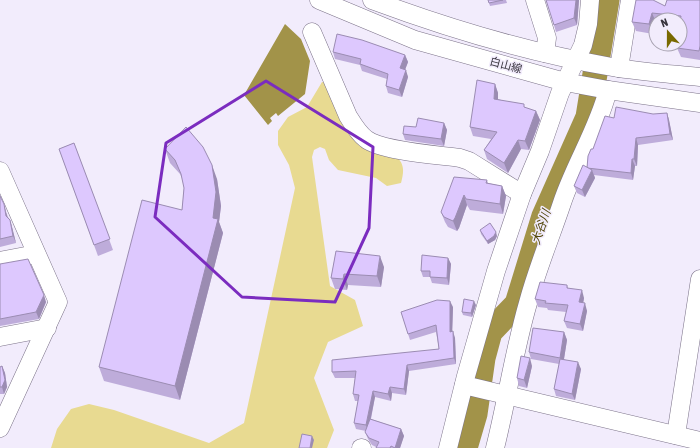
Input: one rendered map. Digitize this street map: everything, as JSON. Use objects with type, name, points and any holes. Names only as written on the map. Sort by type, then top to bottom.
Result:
[{"type":"street","name":"白山線","points":[[319,0],[415,40],[569,82],[606,90],[700,103]]},
{"type":"street","name":"白山線","points":[[372,0],[459,31],[545,53],[616,68],[700,77]]},
{"type":"street","points":[[535,0],[547,38],[545,53]]},
{"type":"street","points":[[448,448],[467,386],[496,271],[522,194],[578,60],[588,24],[590,0]]},
{"type":"street","points":[[616,68],[630,0]]},
{"type":"street","points":[[312,32],[348,116],[354,127],[366,139],[384,146],[460,158],[469,161],[522,194]]},
{"type":"street","points":[[495,448],[505,395],[528,302],[570,180],[604,106],[606,90]]},
{"type":"street","points":[[0,428],[4,412],[47,328],[58,302],[2,179]]},
{"type":"street","points":[[0,261],[36,254]]},
{"type":"street","points":[[676,435],[695,339],[700,279]]},
{"type":"street","points":[[0,337],[47,328]]},
{"type":"street","points":[[467,386],[700,441]]},
{"type":"highlighted area","points":[[266,81],[373,147],[369,228],[335,302],[242,297],[155,217],[166,143]]},
{"type":"shaded area","points":[[285,24],[301,39],[310,61],[305,94],[278,116],[276,113],[270,118],[272,121],[268,125],[244,95]]},
{"type":"shaded area","points":[[322,82],[330,83],[345,117],[395,155],[401,161],[403,168],[401,183],[387,186],[376,178],[338,170],[329,160],[325,149],[320,147],[314,150],[312,157],[330,286],[355,300],[363,326],[328,342],[314,378],[334,430],[327,448],[51,448],[57,429],[71,409],[89,404],[114,410],[209,443],[244,423],[295,188],[289,165],[278,145],[278,131],[288,117],[307,107]]},
{"type":"building","points":[[488,0],[503,0],[489,3]]},
{"type":"building","points":[[546,0],[576,0],[574,18],[554,25]]},
{"type":"building","points":[[636,0],[653,0],[665,6],[667,0],[700,0],[699,51],[688,50],[688,12],[648,12],[648,24],[632,22]]},
{"type":"building","points":[[337,34],[362,40],[405,55],[400,68],[406,70],[399,90],[386,86],[388,74],[360,64],[361,59],[333,52]]},
{"type":"building","points":[[477,80],[495,84],[494,99],[524,104],[524,107],[536,111],[525,141],[518,140],[504,163],[484,150],[497,132],[470,127]]},
{"type":"building","points":[[616,107],[653,114],[667,113],[670,134],[636,138],[631,173],[587,168],[588,156],[591,149],[593,149],[605,116],[614,118]]},
{"type":"building","points":[[418,118],[444,123],[441,139],[403,134],[404,126],[416,127]]},
{"type":"building","points":[[186,127],[203,147],[212,165],[216,192],[213,218],[218,219],[175,386],[99,367],[142,200],[182,210],[184,188],[181,174],[175,160],[165,149]]},
{"type":"building","points":[[74,143],[110,239],[94,245],[59,149]]},
{"type":"building","points":[[583,165],[592,170],[582,190],[574,186]]},
{"type":"building","points":[[454,177],[487,180],[486,183],[502,186],[500,204],[466,199],[464,195],[453,221],[444,217],[441,212]]},
{"type":"building","points":[[0,196],[4,204],[6,216],[10,220],[13,236],[0,239]]},
{"type":"building","points":[[490,223],[496,232],[494,236],[487,241],[480,230]]},
{"type":"building","points":[[336,251],[380,256],[377,276],[344,274],[343,279],[331,278]]},
{"type":"building","points":[[422,255],[448,258],[447,278],[430,277],[430,271],[421,271]]},
{"type":"building","points":[[28,259],[44,295],[36,312],[0,319],[0,264]]},
{"type":"building","points":[[540,282],[567,285],[567,288],[582,290],[579,302],[585,303],[580,324],[564,321],[568,305],[545,303],[546,301],[535,299]]},
{"type":"building","points":[[464,299],[474,301],[471,313],[462,312]]},
{"type":"building","points":[[437,300],[450,301],[450,332],[453,331],[454,358],[407,365],[404,389],[390,387],[388,394],[373,391],[366,425],[354,423],[359,395],[353,394],[356,371],[332,372],[332,360],[439,349],[436,325],[408,334],[401,312]]},
{"type":"building","points":[[533,328],[564,332],[560,358],[529,352]]},
{"type":"building","points":[[521,356],[530,358],[524,380],[517,378]]},
{"type":"building","points":[[560,359],[578,362],[572,394],[554,389]]},
{"type":"building","points":[[2,366],[5,380],[2,387],[0,387],[0,367]]},
{"type":"building","points":[[370,419],[401,429],[395,448],[391,446],[390,448],[376,448],[379,442],[369,438],[365,432]]},
{"type":"building","points":[[302,434],[312,436],[310,448],[299,448]]},
{"type":"waterway","name":"大谷川","points":[[465,448],[475,414],[483,358],[490,332],[517,304],[544,216],[588,117],[607,0]]}]
